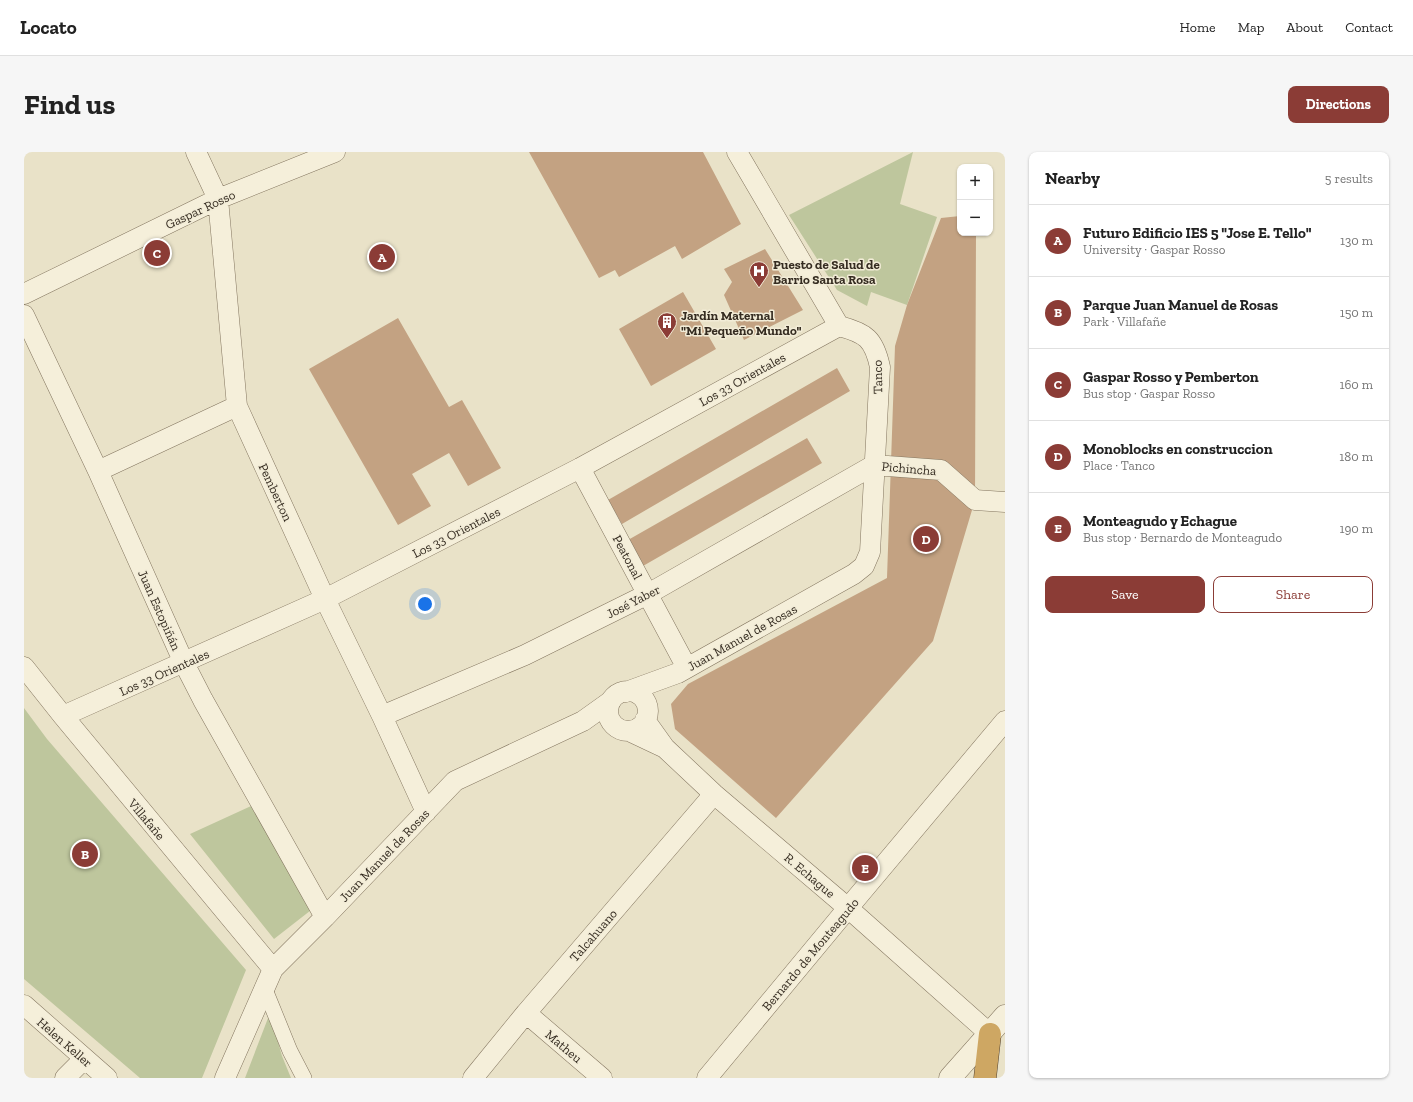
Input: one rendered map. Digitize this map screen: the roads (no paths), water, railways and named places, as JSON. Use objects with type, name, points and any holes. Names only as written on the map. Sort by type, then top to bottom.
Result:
[{"type":"highway","points":[[985,1078],[990,1034]]},
{"type":"street","name":"Pemberton","points":[[196,152],[218,199],[237,406],[325,599],[382,716],[426,812]]},
{"type":"street","name":"Gaspar Rosso","points":[[24,294],[218,199],[335,152]]},
{"type":"street","points":[[737,152],[839,326]]},
{"type":"street","name":"Juan Estopiñán","points":[[24,315],[98,471],[184,663],[203,700],[325,917]]},
{"type":"street","name":"Tanco","points":[[839,326],[852,329],[869,339],[877,355],[880,367],[870,552],[864,566],[854,574]]},
{"type":"street","name":"Los 33 Orientales","points":[[63,716],[325,599],[580,468],[839,326]]},
{"type":"street","points":[[98,471],[237,406]]},
{"type":"street","name":"Pichincha","points":[[874,465],[941,470],[975,500],[1005,502]]},
{"type":"street","name":"José Yaber","points":[[382,716],[525,655],[648,594],[874,465]]},
{"type":"street","name":"Peatonal","points":[[580,468],[648,594],[682,671]]},
{"type":"street","name":"Juan Manuel de Rosas","points":[[225,1078],[273,969],[455,781],[583,721],[618,696],[682,671],[854,574]]},
{"type":"street","name":"Villafañe","points":[[24,667],[273,969]]},
{"type":"street","points":[[636,723],[646,703],[638,694],[618,696],[608,708],[610,721],[615,727],[636,723],[682,671]]},
{"type":"street","points":[[583,721],[636,723]]},
{"type":"street","name":"Bernardo de Monteagudo","points":[[708,1078],[1005,721]]},
{"type":"street","name":"R. Echague","points":[[636,723],[714,794],[848,908],[990,1034]]},
{"type":"street","name":"Talcahuano","points":[[473,1078],[526,1013],[714,794]]},
{"type":"street","points":[[264,987],[290,1051],[304,1078]]},
{"type":"street","name":"Helen Keller","points":[[24,1005],[106,1078]]},
{"type":"street","name":"Matheu","points":[[526,1013],[602,1078]]},
{"type":"street","points":[[950,1078],[1005,1016]]},
{"type":"street","points":[[65,1078],[84,1059]]},
{"type":"place","name":"Gaspar Rosso y Pemberton","points":[[157,253]]},
{"type":"place","name":"Futuro Edificio IES 5 \"Jose E. Tello\"","points":[[382,257]]},
{"type":"place","name":"Puesto de Salud de Barrio Santa Rosa","points":[[759,288]]},
{"type":"place","name":"Jardín Maternal \"Mi Pequeño Mundo\"","points":[[667,339]]},
{"type":"place","name":"Monoblocks en construccion","points":[[926,539]]},
{"type":"place","name":"Parque Juan Manuel de Rosas","points":[[85,854]]},
{"type":"place","name":"Monteagudo y Echague","points":[[865,868]]}]
